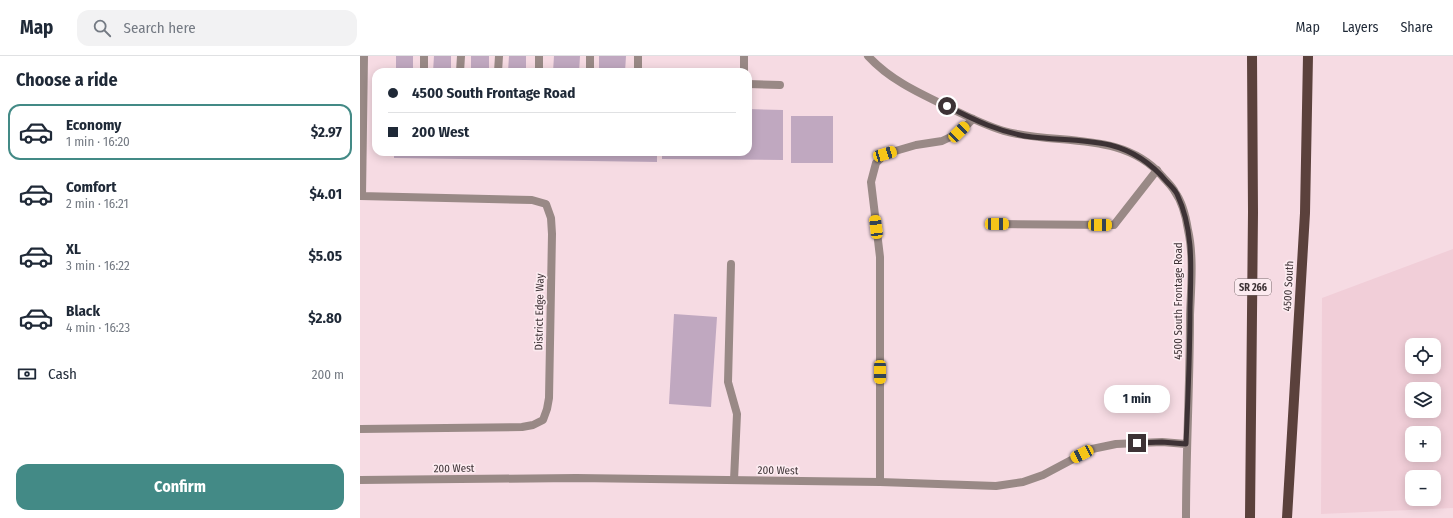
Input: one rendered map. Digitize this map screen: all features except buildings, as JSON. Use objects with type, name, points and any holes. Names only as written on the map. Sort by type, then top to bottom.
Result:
[{"type":"main road","name":"SR 266","points":[[1250,518],[1253,227],[1252,56]]},
{"type":"main road","name":"4500 South","points":[[1287,518],[1304,213],[1308,56]]},
{"type":"street","points":[[361,196],[364,56]]},
{"type":"street","points":[[424,56],[424,68]]},
{"type":"street","points":[[460,68],[461,56]]},
{"type":"street","points":[[498,68],[499,56]]},
{"type":"street","points":[[539,56],[539,68]]},
{"type":"street","points":[[590,56],[590,68]]},
{"type":"street","points":[[638,56],[638,68]]},
{"type":"street","points":[[744,56],[744,68]]},
{"type":"street","name":"4500 South Frontage Road","points":[[868,56],[876,65],[891,77],[907,87],[973,119],[1003,131],[1031,137],[1109,144],[1125,149],[1143,158],[1176,192],[1183,209],[1189,232],[1191,260],[1186,444],[1186,518]]},
{"type":"street","points":[[752,84],[780,85]]},
{"type":"street","points":[[880,482],[880,257],[871,182],[876,163],[885,154],[916,145],[942,141],[959,132],[973,119]]},
{"type":"street","points":[[997,224],[1114,225],[1156,170]]},
{"type":"street","name":"District Edge Way","points":[[360,429],[522,426],[533,425],[543,420],[549,398],[552,234],[551,218],[546,204],[532,200],[361,196]]},
{"type":"street","points":[[731,264],[728,382],[737,414],[734,480]]},
{"type":"street","name":"200 West","points":[[360,480],[576,478],[880,482],[996,486],[1023,482],[1043,475],[1092,449],[1116,444],[1162,442],[1186,444]]},
{"type":"shaded area","points":[[1453,249],[1453,508],[1321,514],[1322,298]]},
{"type":"route","points":[[947,106],[973,119],[1003,131],[1031,137],[1109,144],[1125,149],[1143,158],[1176,192],[1183,209],[1189,232],[1191,260],[1186,444],[1162,442],[1137,443]]}]
